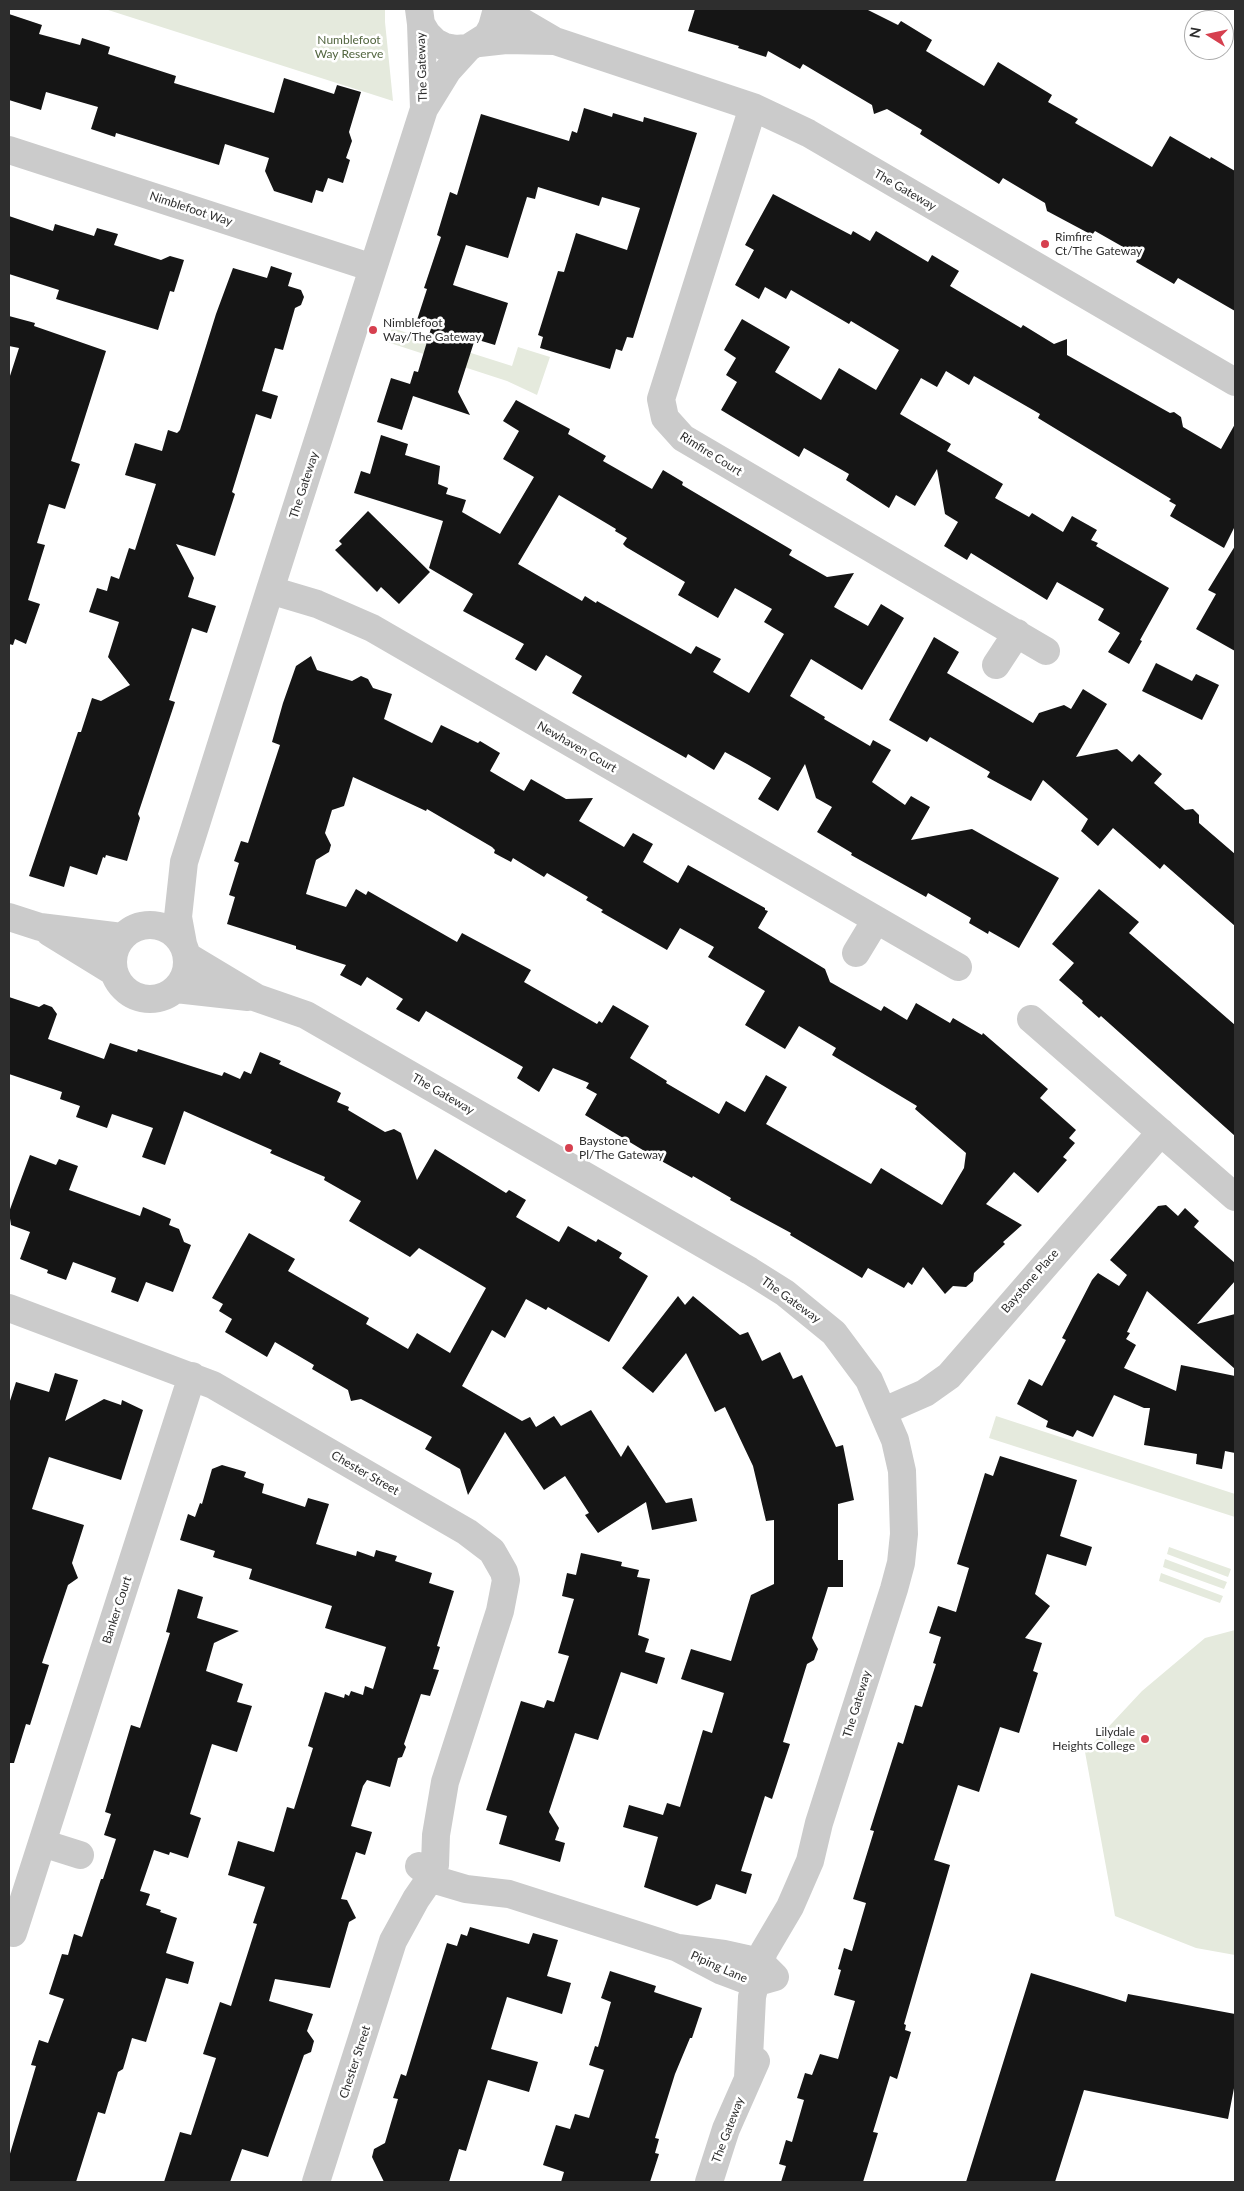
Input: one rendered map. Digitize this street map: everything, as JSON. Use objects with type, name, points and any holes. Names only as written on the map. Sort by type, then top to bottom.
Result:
[{"type":"street","name":"The Gateway","points":[[498,9],[556,41],[753,107],[808,134],[1235,382]]},
{"type":"street","points":[[420,16],[427,34],[435,42],[445,47],[456,49],[473,45],[492,27],[498,9]]},
{"type":"street","name":"The Gateway","points":[[420,16],[424,109]]},
{"type":"street","name":"The Gateway","points":[[257,998],[185,950],[178,917],[184,862],[424,109],[448,70],[473,45],[506,40],[556,41]]},
{"type":"street","name":"Rimfire Court","points":[[753,107],[661,399],[665,418],[683,438],[1046,650]]},
{"type":"street","name":"Nimblefoot Way","points":[[9,150],[373,268]]},
{"type":"street","name":"Newhaven Court","points":[[270,590],[317,604],[372,628],[958,967]]},
{"type":"street","points":[[996,664],[1016,633]]},
{"type":"street","name":"The Gateway","points":[[127,933],[151,912],[184,862]]},
{"type":"street","points":[[9,917],[40,927],[114,972]]},
{"type":"street","points":[[856,953],[876,920]]},
{"type":"street","points":[[40,927],[127,933],[143,925],[155,925],[166,928],[176,934],[185,950],[187,968],[183,980],[176,989],[165,996],[152,1000],[128,993],[119,984],[114,972],[114,954],[127,933]]},
{"type":"street","name":"The Gateway","points":[[176,989],[257,998],[306,1015],[750,1271],[785,1292],[834,1333],[869,1380],[884,1411],[896,1440],[902,1472],[904,1534],[901,1563],[822,1813],[810,1861],[808,1894],[763,1974],[765,2036],[761,2049],[726,2129],[709,2182]]},
{"type":"street","points":[[1031,1019],[1235,1197]]},
{"type":"street","name":"Baystone Place","points":[[884,1411],[925,1393],[949,1376],[1161,1132]]},
{"type":"street","name":"Chester Street","points":[[9,1308],[192,1376],[246,1403],[467,1532],[483,1543],[500,1562],[506,1580],[502,1602],[445,1782],[429,1812],[423,1832],[429,1868],[399,1905],[394,1922],[393,1941],[316,2182]]},
{"type":"street","name":"Banker Court","points":[[13,1933],[192,1376]]},
{"type":"street","points":[[42,1843],[80,1855]]},
{"type":"street","name":"Piping Lane","points":[[429,1868],[445,1865],[474,1874],[509,1894],[678,1948],[724,1954],[763,1974]]},
{"type":"green space","name":"Numblefoot Way Reserve","points":[[105,9],[385,9],[393,101]]},
{"type":"green space","points":[[392,328],[512,366],[518,347],[550,357],[537,395],[507,381],[387,342]]},
{"type":"green space","points":[[996,1416],[1235,1494],[1235,1517],[989,1438]]},
{"type":"green space","points":[[1169,1547],[1231,1569],[1228,1577],[1167,1554]]},
{"type":"green space","points":[[1165,1559],[1227,1582],[1224,1589],[1163,1567]]},
{"type":"green space","points":[[1161,1573],[1223,1596],[1220,1603],[1159,1581]]},
{"type":"green space","points":[[1235,1630],[1235,1955],[1196,1948],[1115,1916],[1085,1752],[1142,1691],[1205,1638]]},
{"type":"building","points":[[695,9],[866,9],[898,25],[901,21],[932,40],[926,51],[984,86],[998,62],[1052,95],[1048,102],[1078,119],[1075,123],[1152,167],[1170,136],[1210,159],[1211,157],[1235,171],[1235,311],[1178,278],[1174,284],[1136,262],[1139,256],[1095,231],[1092,235],[1047,211],[1045,203],[1003,178],[999,184],[920,134],[922,130],[887,109],[874,114],[872,105],[803,64],[800,69],[768,51],[766,57],[738,48],[739,46],[688,31]]},
{"type":"building","points":[[9,14],[42,25],[39,34],[80,45],[82,38],[110,47],[108,54],[176,76],[174,83],[274,113],[284,78],[334,94],[337,85],[361,92],[349,132],[352,141],[346,158],[350,160],[343,183],[328,178],[323,192],[316,190],[312,203],[274,191],[265,171],[269,158],[225,144],[219,165],[116,133],[115,137],[91,129],[98,107],[46,92],[41,110],[9,100]]},
{"type":"building","points":[[584,108],[612,117],[613,113],[643,122],[644,117],[697,133],[633,338],[627,337],[622,351],[616,349],[610,369],[540,348],[543,337],[538,335],[558,271],[564,272],[576,233],[627,250],[640,208],[602,197],[599,206],[538,187],[535,199],[527,197],[508,258],[466,245],[453,285],[508,303],[495,345],[475,339],[458,392],[470,415],[413,396],[402,430],[377,422],[391,378],[410,384],[414,371],[418,372],[432,325],[417,320],[427,289],[424,288],[441,237],[437,235],[450,192],[457,195],[481,114],[569,141],[572,131],[577,133]]},
{"type":"building","points":[[773,194],[851,235],[853,231],[870,241],[876,231],[928,262],[932,255],[959,271],[950,286],[1021,328],[1023,325],[1054,344],[1067,339],[1067,355],[1170,413],[1174,412],[1181,417],[1183,427],[1221,449],[1235,424],[1235,526],[1224,548],[1170,516],[1176,505],[1169,501],[1171,499],[1038,418],[1040,414],[974,376],[969,385],[946,371],[937,387],[921,378],[900,414],[951,444],[947,451],[1003,484],[995,498],[1029,517],[1032,513],[1063,532],[1072,516],[1097,530],[1091,540],[1098,543],[1096,546],[1169,588],[1129,664],[1108,652],[1120,633],[1098,620],[1104,609],[1057,582],[1047,600],[971,553],[967,560],[944,546],[958,522],[945,514],[937,469],[915,506],[896,495],[889,508],[846,480],[849,474],[804,448],[799,457],[721,410],[737,382],[726,375],[736,358],[724,350],[742,319],[790,347],[775,372],[821,400],[839,368],[876,390],[899,350],[851,321],[849,324],[791,290],[786,299],[765,287],[759,299],[735,285],[754,250],[745,245]]},
{"type":"building","points":[[9,216],[53,231],[55,224],[94,236],[97,228],[118,234],[114,245],[161,260],[170,256],[184,260],[174,292],[170,291],[158,330],[56,299],[59,290],[9,274]]},
{"type":"building","points":[[271,266],[292,273],[288,286],[301,290],[304,297],[301,305],[295,308],[283,350],[275,348],[262,391],[278,396],[271,419],[256,414],[232,492],[235,494],[215,556],[176,544],[194,578],[188,597],[216,606],[207,633],[192,628],[169,700],[175,702],[138,814],[140,818],[127,861],[106,855],[105,858],[103,857],[97,875],[70,866],[64,887],[29,876],[78,732],[81,732],[92,698],[101,701],[130,685],[108,657],[119,622],[89,612],[97,588],[107,591],[111,576],[119,579],[129,548],[135,550],[156,484],[125,475],[135,443],[162,451],[168,430],[177,433],[180,430],[216,314],[233,268],[267,278]]},
{"type":"building","points":[[9,316],[35,323],[34,326],[106,351],[71,461],[80,464],[65,509],[49,504],[37,543],[45,545],[28,600],[40,604],[26,644],[15,639],[13,645],[9,644],[9,379],[19,348],[9,346]]},
{"type":"building","points":[[516,400],[570,429],[568,434],[606,456],[603,461],[652,489],[663,470],[683,482],[682,485],[792,550],[789,555],[827,577],[854,573],[834,607],[868,626],[881,604],[904,618],[862,690],[811,659],[790,696],[870,746],[873,740],[891,750],[872,782],[905,805],[911,796],[930,807],[911,840],[972,829],[1059,878],[1019,948],[989,931],[988,934],[969,923],[971,918],[928,893],[926,897],[851,855],[852,853],[817,832],[832,807],[816,798],[805,764],[778,811],[758,799],[771,778],[747,764],[725,752],[714,770],[688,754],[686,758],[572,693],[582,676],[546,655],[536,671],[515,659],[524,644],[463,611],[473,594],[429,568],[443,521],[354,493],[361,471],[370,474],[381,435],[408,444],[405,455],[440,466],[438,484],[448,488],[446,494],[466,500],[462,512],[500,534],[534,477],[503,459],[519,431],[503,421]],"holes":[[[559,495],[616,529],[615,531],[627,538],[623,544],[626,547],[685,582],[678,595],[718,618],[735,588],[772,609],[764,622],[784,634],[749,693],[713,672],[721,659],[696,646],[691,654],[597,601],[596,603],[585,596],[582,601],[518,564]]]},
{"type":"building","points":[[368,511],[430,572],[399,604],[381,587],[377,592],[335,550],[342,544],[339,541]]},
{"type":"building","points":[[1235,546],[1235,651],[1196,629],[1216,594],[1208,590]]},
{"type":"building","points":[[934,637],[959,652],[947,673],[1033,723],[1039,713],[1064,705],[1071,709],[1083,689],[1107,704],[1076,757],[1117,749],[1132,762],[1139,754],[1162,774],[1154,783],[1185,810],[1193,809],[1199,815],[1199,823],[1235,854],[1235,926],[1164,864],[1160,869],[1113,828],[1098,846],[1081,831],[1088,819],[1043,780],[1031,801],[987,777],[990,772],[930,737],[927,742],[889,720]]},
{"type":"building","points":[[311,656],[317,670],[352,681],[361,676],[368,679],[373,688],[392,694],[384,719],[432,743],[441,725],[478,743],[480,741],[500,753],[490,771],[524,791],[531,779],[566,799],[593,798],[579,821],[624,847],[633,833],[653,844],[643,862],[678,883],[688,865],[765,908],[768,911],[758,928],[825,969],[830,982],[881,1011],[884,1006],[907,1020],[916,1003],[950,1023],[953,1018],[982,1035],[983,1033],[1048,1089],[1040,1098],[1076,1130],[1069,1138],[1075,1143],[1063,1157],[1067,1160],[1038,1193],[1014,1172],[986,1204],[1022,1225],[974,1273],[973,1281],[966,1287],[953,1286],[945,1294],[923,1267],[912,1285],[908,1282],[904,1288],[868,1268],[862,1278],[790,1235],[791,1233],[730,1200],[731,1198],[693,1176],[692,1178],[656,1158],[585,1115],[597,1094],[586,1088],[589,1083],[553,1068],[539,1092],[517,1078],[523,1067],[426,1011],[419,1022],[396,1009],[403,999],[367,977],[361,986],[340,975],[346,965],[296,949],[296,946],[227,924],[235,897],[229,895],[239,863],[234,861],[241,841],[248,843],[280,745],[272,742],[296,666]],"holes":[[[353,777],[426,811],[427,809],[492,847],[495,850],[494,853],[511,862],[513,858],[544,877],[547,873],[588,897],[586,900],[603,910],[601,912],[667,950],[680,928],[714,947],[708,957],[765,991],[745,1025],[785,1049],[799,1026],[836,1048],[832,1055],[917,1106],[915,1109],[966,1153],[964,1168],[942,1205],[881,1168],[871,1184],[766,1124],[787,1087],[766,1075],[745,1112],[726,1101],[719,1114],[666,1083],[667,1081],[630,1058],[649,1026],[613,1005],[602,1023],[599,1021],[597,1024],[524,982],[531,970],[462,933],[457,942],[368,891],[366,895],[356,889],[346,907],[306,894],[316,860],[329,852],[331,845],[325,833],[332,810],[344,806]]]},
{"type":"building","points":[[1156,663],[1192,681],[1196,674],[1219,685],[1202,720],[1142,691]]},
{"type":"building","points":[[1099,889],[1139,922],[1129,933],[1235,1025],[1235,1136],[1101,1016],[1099,1018],[1082,1003],[1083,1001],[1059,980],[1074,963],[1052,944]]},
{"type":"building","points":[[9,997],[39,1007],[44,1004],[52,1007],[57,1014],[48,1039],[104,1059],[110,1043],[137,1052],[138,1049],[222,1076],[224,1072],[240,1079],[244,1071],[251,1074],[260,1052],[281,1061],[279,1064],[338,1091],[341,1093],[337,1102],[349,1107],[348,1110],[385,1132],[394,1129],[401,1133],[417,1180],[435,1149],[506,1193],[509,1190],[526,1200],[516,1217],[559,1242],[568,1226],[596,1242],[598,1239],[622,1253],[619,1258],[648,1276],[609,1342],[548,1307],[546,1310],[526,1299],[505,1338],[492,1330],[462,1386],[522,1421],[530,1417],[536,1427],[554,1416],[561,1426],[591,1410],[621,1457],[628,1445],[666,1503],[692,1498],[697,1521],[652,1530],[646,1502],[598,1533],[585,1515],[589,1513],[565,1476],[544,1490],[505,1432],[468,1495],[460,1469],[425,1449],[432,1437],[361,1399],[351,1401],[348,1390],[312,1369],[314,1365],[275,1342],[267,1357],[225,1332],[232,1319],[219,1311],[223,1304],[212,1298],[249,1233],[295,1259],[288,1271],[369,1318],[366,1324],[408,1349],[417,1333],[450,1353],[486,1288],[419,1248],[410,1257],[349,1221],[361,1201],[324,1180],[325,1177],[270,1153],[272,1150],[184,1111],[165,1165],[142,1157],[153,1128],[112,1114],[107,1128],[76,1117],[80,1106],[60,1099],[62,1092],[9,1074]]},
{"type":"building","points":[[30,1155],[56,1165],[59,1159],[78,1166],[69,1190],[140,1216],[143,1207],[171,1219],[169,1225],[179,1229],[184,1242],[191,1245],[173,1292],[146,1282],[138,1302],[111,1292],[116,1278],[73,1262],[66,1280],[47,1273],[48,1270],[20,1259],[30,1232],[11,1225],[9,1212]]},
{"type":"building","points":[[1166,1205],[1178,1216],[1185,1208],[1199,1221],[1194,1227],[1235,1263],[1235,1281],[1197,1324],[1235,1314],[1235,1369],[1147,1291],[1127,1332],[1130,1333],[1126,1339],[1136,1345],[1124,1368],[1176,1391],[1181,1365],[1235,1376],[1235,1453],[1225,1451],[1222,1469],[1196,1464],[1197,1454],[1144,1445],[1150,1408],[1144,1408],[1114,1395],[1093,1437],[1077,1430],[1073,1437],[1046,1427],[1048,1421],[1017,1404],[1029,1379],[1042,1386],[1066,1340],[1062,1338],[1092,1280],[1098,1273],[1119,1286],[1127,1275],[1110,1260],[1158,1206]]},
{"type":"building","points":[[678,1296],[685,1305],[693,1296],[740,1335],[748,1332],[762,1361],[780,1352],[793,1379],[802,1375],[836,1447],[843,1445],[854,1500],[838,1504],[838,1560],[843,1560],[843,1587],[828,1587],[812,1638],[818,1649],[814,1660],[807,1664],[783,1742],[790,1744],[772,1799],[765,1796],[741,1871],[752,1874],[746,1894],[716,1884],[711,1899],[697,1906],[644,1887],[658,1837],[623,1827],[629,1805],[663,1815],[667,1803],[680,1807],[703,1730],[712,1733],[724,1693],[681,1679],[691,1649],[731,1661],[751,1595],[774,1584],[774,1520],[766,1521],[753,1466],[725,1407],[715,1412],[686,1353],[653,1393],[622,1368]]},
{"type":"building","points":[[55,1373],[78,1380],[65,1421],[104,1399],[121,1405],[122,1400],[143,1410],[121,1480],[49,1457],[32,1509],[84,1525],[72,1563],[78,1578],[68,1585],[42,1663],[49,1665],[30,1725],[26,1724],[14,1763],[9,1763],[9,1404],[16,1382],[49,1392]]},
{"type":"building","points":[[1000,1456],[1077,1480],[1060,1536],[1092,1547],[1086,1566],[1047,1554],[1035,1594],[1050,1606],[1025,1638],[1042,1643],[1033,1671],[1038,1673],[1019,1733],[1000,1727],[979,1792],[958,1785],[934,1860],[950,1865],[904,2024],[906,2025],[905,2030],[911,2032],[897,2079],[890,2076],[873,2132],[878,2133],[863,2182],[781,2182],[786,2166],[779,2164],[786,2140],[792,2142],[804,2100],[797,2098],[805,2073],[812,2075],[820,2054],[838,2059],[855,2001],[834,1995],[841,1970],[838,1969],[844,1948],[852,1951],[866,1903],[853,1899],[874,1831],[870,1830],[898,1742],[903,1744],[915,1705],[922,1707],[936,1664],[933,1663],[941,1637],[929,1633],[938,1606],[956,1612],[969,1568],[957,1564],[985,1473],[993,1476]]},
{"type":"building","points":[[222,1465],[246,1472],[244,1477],[264,1484],[262,1493],[305,1507],[308,1498],[329,1504],[316,1544],[356,1556],[357,1551],[374,1557],[376,1550],[397,1556],[395,1561],[432,1573],[429,1583],[454,1591],[437,1646],[440,1647],[433,1669],[439,1670],[430,1696],[421,1694],[404,1744],[406,1747],[402,1757],[398,1758],[390,1787],[367,1780],[363,1786],[351,1826],[372,1832],[365,1855],[356,1852],[341,1899],[347,1900],[356,1918],[349,1922],[330,1988],[275,1979],[269,2001],[313,2014],[307,2031],[314,2041],[311,2052],[304,2055],[268,2157],[242,2149],[230,2182],[164,2182],[180,2132],[191,2135],[216,2058],[203,2054],[220,2002],[231,2006],[257,1924],[253,1923],[265,1887],[228,1875],[238,1841],[274,1852],[287,1807],[294,1809],[313,1748],[308,1746],[325,1692],[344,1698],[345,1694],[349,1696],[351,1691],[363,1695],[365,1686],[373,1689],[386,1647],[325,1628],[332,1606],[249,1579],[252,1569],[213,1557],[215,1551],[180,1540],[188,1514],[195,1517],[200,1503],[202,1504],[212,1469]]},
{"type":"building","points":[[581,1553],[622,1562],[621,1566],[639,1570],[637,1577],[650,1579],[638,1635],[649,1639],[645,1652],[665,1658],[657,1684],[621,1672],[598,1740],[575,1733],[549,1812],[559,1828],[555,1840],[565,1843],[560,1862],[499,1844],[507,1816],[486,1810],[521,1701],[544,1708],[547,1700],[554,1702],[569,1656],[558,1653],[574,1599],[562,1596],[567,1573],[576,1575]]},
{"type":"building","points":[[178,1589],[203,1597],[197,1618],[239,1631],[214,1643],[206,1671],[243,1684],[237,1702],[252,1706],[237,1752],[212,1744],[190,1814],[201,1818],[188,1858],[170,1852],[169,1855],[154,1850],[140,1891],[150,1894],[146,1905],[177,1918],[166,1953],[194,1962],[188,1984],[166,1978],[146,2042],[132,2038],[123,2069],[118,2072],[105,2114],[98,2112],[76,2182],[9,2182],[9,2157],[36,2066],[31,2065],[39,2040],[48,2043],[64,1999],[49,1994],[62,1954],[68,1955],[74,1934],[82,1937],[116,1839],[104,1835],[111,1814],[105,1812],[131,1725],[140,1728],[170,1633],[166,1632]]},
{"type":"building","points":[[470,1927],[529,1944],[533,1933],[558,1940],[547,1976],[571,1983],[562,2014],[507,1997],[491,2049],[538,2062],[529,2092],[488,2080],[466,2151],[459,2149],[449,2182],[384,2182],[372,2157],[374,2149],[385,2143],[398,2099],[393,2098],[401,2074],[406,2076],[447,1943],[457,1946],[461,1934],[467,1936]]},
{"type":"building","points":[[610,1971],[656,1986],[654,1992],[702,2008],[692,2038],[690,2038],[675,2074],[655,2138],[659,2139],[655,2153],[659,2154],[650,2182],[561,2182],[564,2172],[543,2165],[556,2125],[570,2129],[575,2114],[589,2118],[604,2070],[589,2065],[595,2046],[598,2047],[611,2002],[601,1998]]},
{"type":"building","points":[[1031,1973],[1126,2002],[1128,1994],[1235,2014],[1235,2083],[1228,2119],[1084,2090],[1055,2182],[966,2182]]},
{"type":"place","name":"Rimfire Ct/The Gateway","points":[[1045,244]]},
{"type":"place","name":"Nimblefoot Way/The Gateway","points":[[373,330]]},
{"type":"place","name":"Baystone Pl/The Gateway","points":[[569,1148]]},
{"type":"place","name":"Lilydale Heights College","points":[[1145,1739]]}]
